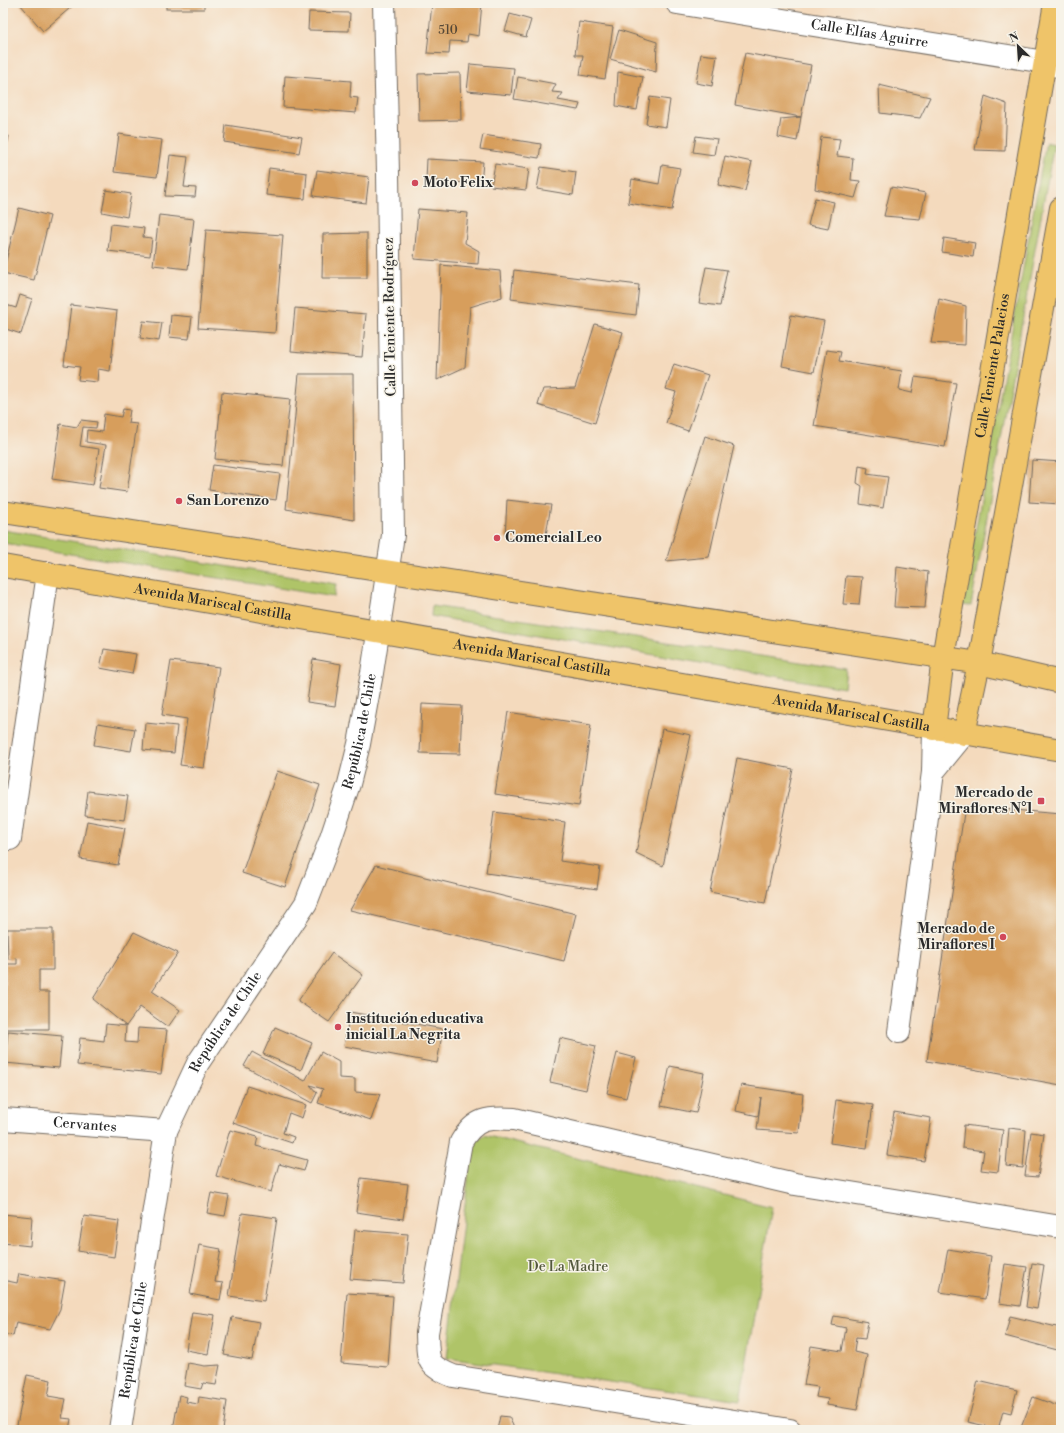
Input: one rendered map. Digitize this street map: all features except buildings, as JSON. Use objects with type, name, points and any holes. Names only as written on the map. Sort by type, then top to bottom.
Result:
[{"type":"main road","name":"Calle Teniente Palacios","points":[[934,729],[943,658],[1053,65],[1055,3]]},
{"type":"main road","points":[[964,734],[979,663],[1061,208]]},
{"type":"main road","points":[[3,512],[979,663],[1061,682]]},
{"type":"main road","name":"Avenida Mariscal Castilla","points":[[3,566],[1061,750]]},
{"type":"street","name":"Calle Teniente Rodríguez","points":[[377,630],[387,572],[392,527],[388,173],[384,3]]},
{"type":"street","name":"Calle Elías Aguirre","points":[[677,3],[1053,65]]},
{"type":"street","points":[[10,839],[48,573]]},
{"type":"street","name":"República de Chile","points":[[120,1430],[166,1131],[198,1063],[306,903],[330,841],[349,784],[370,681],[377,630]]},
{"type":"street","points":[[899,1032],[933,772],[934,729]]},
{"type":"street","points":[[933,772],[964,734]]},
{"type":"street","points":[[790,1430],[453,1376],[435,1368],[428,1356],[427,1333],[460,1142],[467,1132],[476,1124],[490,1117],[514,1119],[796,1184],[1061,1227]]},
{"type":"street","name":"Cervantes","points":[[3,1119],[166,1131]]},
{"type":"green space","points":[[1046,142],[1054,144],[971,606],[962,605]]},
{"type":"green space","points":[[3,530],[336,584],[334,597],[3,543]]},
{"type":"green space","points":[[432,606],[846,669],[844,688],[431,616]]},
{"type":"green space","name":"De La Madre","points":[[484,1135],[772,1207],[740,1401],[447,1358],[472,1145]]},
{"type":"place","name":"Moto Felix","points":[[415,183]]},
{"type":"place","name":"San Lorenzo","points":[[179,501]]},
{"type":"place","name":"Comercial Leo","points":[[497,538]]},
{"type":"place","name":"Mercado de Miraflores N°1","points":[[1041,801]]},
{"type":"place","name":"Mercado de Miraflores I","points":[[1003,937]]},
{"type":"place","name":"Institución educativa inicial La Negrita","points":[[338,1027]]}]
